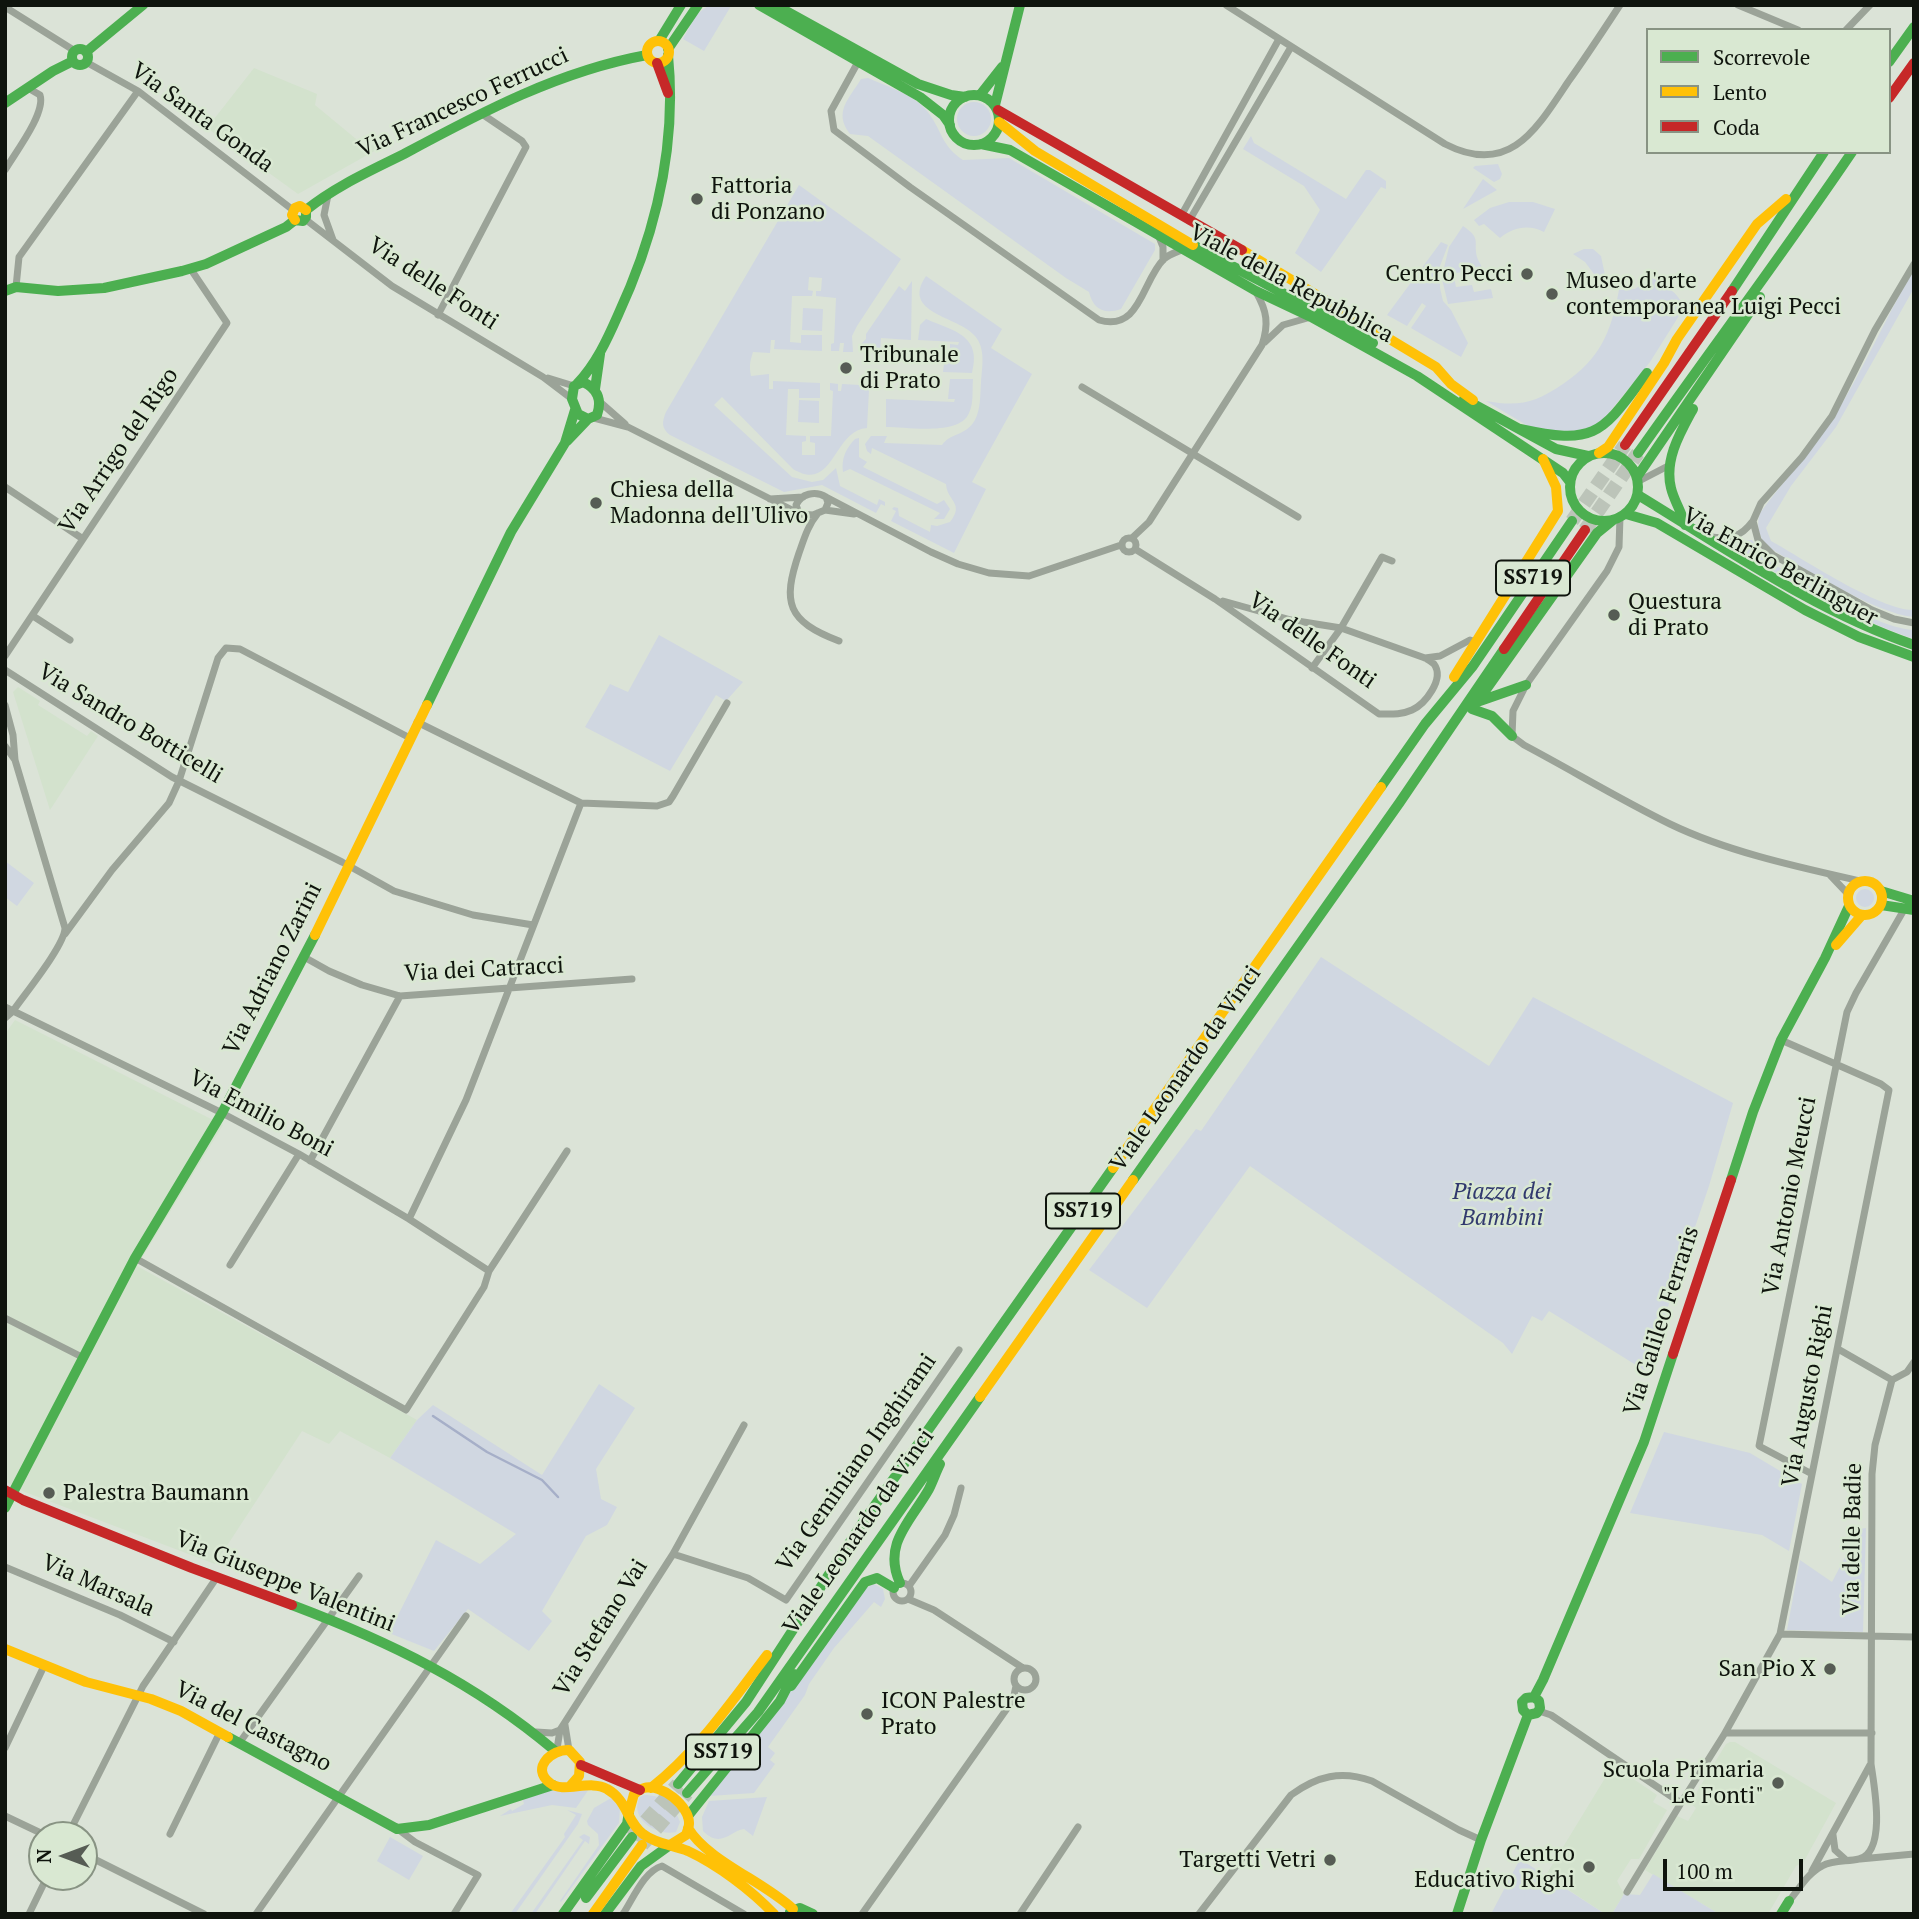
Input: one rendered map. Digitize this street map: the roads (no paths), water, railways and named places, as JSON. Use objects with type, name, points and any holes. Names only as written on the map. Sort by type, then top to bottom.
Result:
[{"type":"main road","points":[[5,103],[80,56],[143,5]]},
{"type":"main road","points":[[665,48],[649,45],[650,60],[657,63],[664,61],[665,48],[681,5]]},
{"type":"main road","points":[[665,48],[698,5]]},
{"type":"main road","name":"Viale della Repubblica","points":[[759,5],[931,105],[950,125],[952,132],[961,142],[995,145],[1010,150],[1256,291],[1311,317],[1416,376],[1543,459],[1563,473],[1570,482]]},
{"type":"main road","points":[[775,5],[918,84],[942,93],[965,97],[980,95],[1004,65]]},
{"type":"main road","points":[[981,144],[993,136],[1004,65],[1020,5]]},
{"type":"main road","points":[[1891,59],[1914,27]]},
{"type":"main road","points":[[565,443],[575,385],[586,375],[600,352],[645,251],[670,135],[671,73],[665,48]]},
{"type":"main road","name":"Via Francesco Ferrucci","points":[[10,289],[104,288],[190,268],[286,227],[331,190],[482,114],[564,76],[621,59],[648,55]]},
{"type":"main road","points":[[657,63],[671,102]]},
{"type":"main road","points":[[1891,95],[1914,63]]},
{"type":"main road","name":"Viale della Repubblica","points":[[980,95],[1023,142],[1074,176],[1254,280],[1324,314],[1508,423],[1563,452],[1593,455]]},
{"type":"main road","points":[[950,125],[949,118],[954,105],[965,97]]},
{"type":"main road","name":"Viale della Repubblica","points":[[997,113],[1045,135],[1309,289],[1436,367],[1451,384],[1508,423]]},
{"type":"main road","points":[[1625,445],[1707,330],[1823,154]]},
{"type":"main road","points":[[1457,720],[1474,706],[1597,533],[1620,517],[1637,495],[1638,479],[1769,284],[1790,242],[1851,154]]},
{"type":"main road","points":[[1620,517],[1597,520],[1586,516],[1577,508],[1572,498],[1570,482],[1577,464],[1608,447],[1676,341],[1757,224],[1798,189]]},
{"type":"main road","points":[[1638,453],[1709,352],[1783,255]]},
{"type":"main road","points":[[1685,525],[1671,489],[1668,466],[1691,412],[1732,339]]},
{"type":"main road","points":[[1520,429],[1571,436],[1593,431],[1614,415],[1676,341]]},
{"type":"main road","points":[[565,443],[600,409],[595,389],[600,352]]},
{"type":"main road","points":[[575,385],[583,382],[595,389]]},
{"type":"main road","points":[[573,404],[582,418],[591,419]]},
{"type":"main road","name":"Via Adriano Zarini","points":[[5,1508],[9,1492],[135,1258],[222,1114],[304,957],[511,533],[565,443]]},
{"type":"main road","points":[[1593,455],[1613,453],[1625,459],[1638,479]]},
{"type":"main road","points":[[1425,724],[1558,511],[1554,481],[1543,459]]},
{"type":"main road","name":"Via Enrico Berlinguer","points":[[1637,495],[1812,600],[1879,633],[1914,645]]},
{"type":"main road","points":[[1550,525],[1572,498]]},
{"type":"main road","name":"Via Enrico Berlinguer","points":[[1620,517],[1657,523],[1805,610],[1859,637],[1914,657]]},
{"type":"main road","name":"Viale Leonardo da Vinci","points":[[678,1784],[746,1702],[860,1525],[1425,724],[1472,666],[1572,521]]},
{"type":"main road","name":"Viale Leonardo da Vinci","points":[[687,1793],[758,1712],[1457,720],[1506,642],[1585,530]]},
{"type":"main road","points":[[1474,706],[1525,685]]},
{"type":"main road","points":[[1474,706],[1492,716],[1513,736]]},
{"type":"main road","points":[[1825,958],[1852,887],[1860,881],[1870,882],[1881,891],[1911,906]]},
{"type":"main road","points":[[1825,958],[1862,915],[1873,914],[1881,905],[1881,891]]},
{"type":"main road","points":[[1849,900],[1862,915]]},
{"type":"main road","points":[[1881,905],[1911,906]]},
{"type":"main road","name":"Via Galileo Ferraris","points":[[1457,1914],[1481,1840],[1534,1713],[1523,1710],[1522,1702],[1534,1697],[1636,1465],[1753,1112],[1781,1040],[1825,958]]},
{"type":"main road","points":[[904,1590],[893,1569],[897,1542],[930,1487],[954,1434]]},
{"type":"main road","name":"Via Giuseppe Valentini","points":[[9,1492],[431,1664],[500,1706],[537,1733],[557,1752]]},
{"type":"main road","points":[[605,1914],[646,1860],[682,1838],[688,1822],[819,1649],[865,1582],[877,1578],[904,1590]]},
{"type":"main road","points":[[563,1914],[627,1824],[631,1797],[666,1777],[707,1733],[822,1586]]},
{"type":"main road","points":[[780,1701],[819,1626]]},
{"type":"main road","name":"Via del Castagno","points":[[5,1649],[86,1682],[138,1695],[181,1711],[397,1829]]},
{"type":"main road","points":[[1534,1697],[1540,1703],[1534,1713]]},
{"type":"main road","points":[[553,1786],[544,1776],[543,1769],[557,1752],[574,1753],[581,1765],[645,1789],[672,1794],[684,1806],[694,1838],[705,1848],[779,1896],[791,1911],[807,1909],[813,1914]]},
{"type":"main road","points":[[571,1785],[579,1776],[581,1765]]},
{"type":"main road","points":[[397,1829],[421,1827],[553,1786],[584,1783],[604,1787],[613,1793],[629,1812],[637,1830],[657,1842],[690,1852],[747,1891],[774,1914]]},
{"type":"main road","points":[[574,1914],[632,1837]]},
{"type":"main road","points":[[593,1914],[642,1845]]},
{"type":"main road","name":"Via delle Badie","points":[[1782,1914],[1789,1901]]},
{"type":"street","points":[[1226,5],[1445,144],[1469,155],[1493,155],[1518,145],[1537,128],[1620,5]]},
{"type":"street","points":[[1738,5],[1793,28]]},
{"type":"street","points":[[1848,28],[1870,5]]},
{"type":"street","name":"Via Santa Gonda","points":[[5,7],[138,91],[300,215]]},
{"type":"street","points":[[1185,218],[1279,39]]},
{"type":"street","points":[[1185,218],[1291,47]]},
{"type":"street","points":[[858,62],[831,111],[834,130],[840,137],[1099,320],[1117,323],[1133,311],[1163,260],[1163,247],[1159,237]]},
{"type":"street","points":[[1264,66],[1276,72]]},
{"type":"street","points":[[5,170],[38,115],[42,102],[40,95],[28,88]]},
{"type":"street","points":[[10,289],[19,257],[138,91]]},
{"type":"street","points":[[438,315],[526,147],[522,141],[482,114]]},
{"type":"street","points":[[331,190],[324,215],[335,244]]},
{"type":"street","name":"Via delle Fonti","points":[[300,215],[391,286],[543,377],[573,404]]},
{"type":"street","points":[[1163,260],[1184,249]]},
{"type":"street","points":[[1706,537],[1736,536],[1744,532],[1753,521],[1760,503],[1802,457],[1832,416],[1875,330],[1914,264]]},
{"type":"street","name":"Via Arrigo del Rigo","points":[[5,656],[227,323],[190,268]]},
{"type":"street","points":[[1256,291],[1266,312],[1267,327],[1262,345]]},
{"type":"street","points":[[769,499],[817,493],[958,564],[1008,576],[1030,576],[1121,545],[1124,540],[1132,538],[1149,522],[1262,345],[1283,325],[1311,317]]},
{"type":"street","name":"Via delle Fonti","points":[[543,377],[575,385]]},
{"type":"street","points":[[1082,387],[1298,517]]},
{"type":"street","points":[[600,402],[628,427],[799,514],[858,514]]},
{"type":"street","points":[[591,419],[628,427]]},
{"type":"street","points":[[1638,479],[1668,466]]},
{"type":"street","points":[[5,486],[83,539]]},
{"type":"street","points":[[803,496],[796,505],[805,537]]},
{"type":"street","points":[[826,497],[828,503],[805,537],[792,574],[790,604],[815,632],[839,641]]},
{"type":"street","points":[[1620,517],[1619,547],[1607,571],[1525,685],[1513,711],[1513,736],[1524,745],[1671,825],[1712,841],[1860,881]]},
{"type":"street","points":[[1753,521],[1758,540],[1773,555],[1872,610],[1894,620],[1914,622]]},
{"type":"street","points":[[1132,538],[1136,543],[1135,549]]},
{"type":"street","name":"Via delle Fonti","points":[[1121,545],[1127,553],[1135,549],[1215,599],[1379,714],[1395,715],[1414,710],[1429,695],[1436,682],[1437,672],[1434,664],[1425,658]]},
{"type":"street","points":[[1312,668],[1341,628],[1382,557],[1392,561]]},
{"type":"street","points":[[1215,599],[1291,620],[1341,628],[1425,658],[1440,656],[1470,640],[1477,642]]},
{"type":"street","points":[[33,616],[70,640]]},
{"type":"street","points":[[5,1018],[13,1011],[112,870],[169,803],[179,781],[218,658],[226,648],[240,649],[410,738]]},
{"type":"street","name":"Via Sandro Botticelli","points":[[5,670],[179,781],[394,891],[473,915],[533,925]]},
{"type":"street","points":[[417,722],[581,803],[657,806],[669,802],[727,703]]},
{"type":"street","points":[[5,705],[13,735],[15,760],[65,934]]},
{"type":"street","points":[[5,746],[15,760]]},
{"type":"street","points":[[409,1219],[466,1100],[581,803]]},
{"type":"street","points":[[1829,874],[1849,900]]},
{"type":"street","name":"Via Antonio Meucci","points":[[1812,1474],[1759,1446],[1847,1012],[1856,993],[1911,906]]},
{"type":"street","name":"Via dei Catracci","points":[[304,957],[362,985],[400,996],[632,979]]},
{"type":"street","points":[[310,1161],[400,996]]},
{"type":"street","name":"Via Emilio Boni","points":[[5,1007],[299,1154],[409,1219],[489,1271]]},
{"type":"street","name":"Via Augusto Righi","points":[[1628,1892],[1725,1732],[1780,1634],[1889,1090],[1836,1063],[1781,1040]]},
{"type":"street","points":[[135,1258],[406,1410],[484,1287],[489,1271],[567,1151]]},
{"type":"street","points":[[230,1265],[299,1154]]},
{"type":"street","points":[[5,1318],[82,1357]]},
{"type":"street","points":[[1838,1349],[1892,1380],[1907,1371],[1914,1362]]},
{"type":"street","name":"Via Geminiano Inghirami","points":[[673,1554],[748,1578],[786,1600],[958,1350]]},
{"type":"street","name":"Via delle Badie","points":[[1875,1844],[1876,1801],[1871,1764],[1872,1474],[1875,1445],[1892,1380]]},
{"type":"street","name":"Via Stefano Vai","points":[[557,1752],[562,1727],[673,1554],[744,1425]]},
{"type":"street","points":[[961,1488],[954,1515],[944,1535],[904,1590],[1002,1655],[1034,1672],[1035,1684],[1029,1690],[1024,1691],[1016,1686]]},
{"type":"street","name":"Via Marsala","points":[[5,1567],[120,1615],[174,1642]]},
{"type":"street","points":[[240,1742],[359,1576]]},
{"type":"street","points":[[75,1821],[138,1695],[217,1577]]},
{"type":"street","points":[[256,1914],[466,1616]]},
{"type":"street","points":[[1780,1634],[1914,1637]]},
{"type":"street","points":[[862,1914],[1013,1700],[1016,1673],[1002,1655]]},
{"type":"street","points":[[5,1748],[44,1666]]},
{"type":"street","points":[[1016,1673],[1023,1668]]},
{"type":"street","points":[[1534,1713],[1551,1715],[1681,1803]]},
{"type":"street","points":[[537,1733],[544,1734],[562,1727]]},
{"type":"street","points":[[170,1834],[220,1732]]},
{"type":"street","points":[[1725,1732],[1872,1734]]},
{"type":"street","name":"Via delle Badie","points":[[1810,1876],[1871,1764]]},
{"type":"street","points":[[1199,1914],[1291,1795],[1322,1777],[1340,1774],[1372,1781],[1481,1840]]},
{"type":"street","points":[[1854,1796],[1865,1794],[1876,1801]]},
{"type":"street","points":[[5,1816],[28,1827]]},
{"type":"street","points":[[421,1827],[420,1833],[425,1847]]},
{"type":"street","points":[[1020,1914],[1078,1827]]},
{"type":"street","name":"Via del Castagno","points":[[397,1829],[478,1875],[454,1914]]},
{"type":"street","points":[[1834,1830],[1835,1850],[1846,1860]]},
{"type":"street","points":[[1875,1844],[1880,1856],[1886,1858]]},
{"type":"street","points":[[1860,1859],[1870,1852],[1875,1844]]},
{"type":"street","name":"Via delle Badie","points":[[1789,1901],[1823,1865],[1846,1860],[1914,1854]]},
{"type":"street","points":[[98,1861],[204,1914]]},
{"type":"street","points":[[623,1914],[648,1876],[655,1868],[662,1866],[744,1914]]},
{"type":"street","points":[[29,1914],[40,1891]]},
{"type":"waterway","points":[[433,1416],[487,1452],[542,1480],[558,1497]]},
{"type":"tunnel","points":[[1572,521],[1625,445]]},
{"type":"tunnel","points":[[1585,530],[1638,453]]},
{"type":"tunnel","points":[[632,1837],[678,1784]]},
{"type":"tunnel","points":[[642,1845],[687,1793]]},
{"type":"place","name":"Fattoria di Ponzano","points":[[697,199]]},
{"type":"place","name":"Centro Pecci","points":[[1527,274]]},
{"type":"place","name":"Museo d'arte contemporanea Luigi Pecci","points":[[1552,294]]},
{"type":"place","name":"Tribunale di Prato","points":[[846,368]]},
{"type":"place","name":"Chiesa della Madonna dell'Ulivo","points":[[596,503]]},
{"type":"place","name":"Questura di Prato","points":[[1614,615]]},
{"type":"place","name":"Palestra Baumann","points":[[49,1493]]},
{"type":"place","name":"San Pio X","points":[[1830,1669]]},
{"type":"place","name":"ICON Palestre Prato","points":[[867,1714]]},
{"type":"place","name":"Scuola Primaria \"Le Fonti\"","points":[[1778,1783]]},
{"type":"place","name":"Targetti Vetri","points":[[1330,1860]]},
{"type":"place","name":"Centro Educativo Righi","points":[[1589,1867]]},
{"type":"park label","name":"Piazza dei Bambini","points":[[1502,1205]]}]
